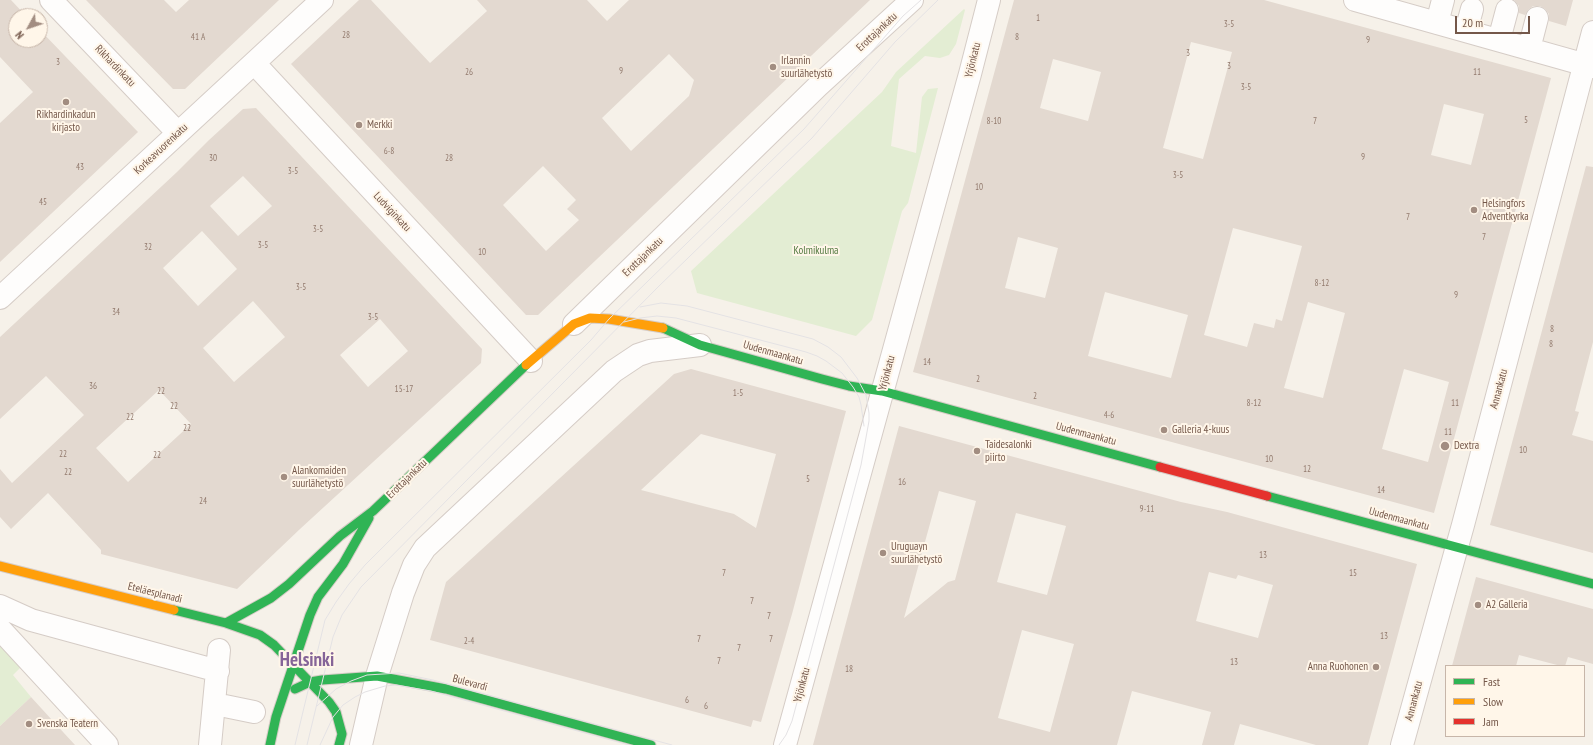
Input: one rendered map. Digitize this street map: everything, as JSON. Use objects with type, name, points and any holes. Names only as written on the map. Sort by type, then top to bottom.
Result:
[{"type":"main road","name":"Uudenmaankatu","points":[[574,324],[584,319],[598,318],[667,329],[700,346],[849,386],[882,391],[1593,584]]},
{"type":"main road","name":"Erottajankatu","points":[[226,623],[271,598],[289,584],[340,536],[373,511],[531,361],[574,324]]},
{"type":"main road","name":"Erottajankatu","points":[[270,745],[276,717],[294,665],[304,630],[318,597],[343,564],[373,511]]},
{"type":"main road","name":"Eteläesplanadi","points":[[0,566],[226,623],[260,635],[274,645],[294,665],[336,712],[342,734],[339,745]]},
{"type":"main road","name":"Bulevardi","points":[[283,698],[300,686],[310,682],[367,675],[377,676],[446,689],[651,745]]},
{"type":"street","name":"Rikhardinkatu","points":[[51,0],[178,133]]},
{"type":"street","name":"Korkeavuorenkatu","points":[[0,298],[322,0]]},
{"type":"street","name":"Erottajankatu","points":[[574,324],[818,86],[912,0]]},
{"type":"street","name":"Yrjönkatu","points":[[785,745],[989,0]]},
{"type":"street","points":[[1368,2],[1416,8],[1441,24],[1584,64]]},
{"type":"street","points":[[1441,24],[1447,2]]},
{"type":"street","points":[[1466,31],[1472,9]]},
{"type":"street","points":[[1499,40],[1507,10]]},
{"type":"street","points":[[1529,49],[1537,18]]},
{"type":"street","name":"Annankatu","points":[[1402,745],[1457,547],[1592,34]]},
{"type":"street","name":"Ludviginkatu","points":[[254,63],[531,361]]},
{"type":"street","points":[[360,745],[377,676],[403,593],[414,565],[425,548],[614,371],[638,355],[650,351],[700,346]]},
{"type":"street","points":[[0,606],[31,620],[219,660],[210,745]]},
{"type":"street","points":[[0,629],[107,745]]},
{"type":"street","points":[[215,704],[254,712]]},
{"type":"green space","name":"Kolmikulma","points":[[964,9],[956,44],[949,55],[940,58],[925,56],[899,79],[891,146],[916,153],[922,97],[928,89],[938,88],[908,203],[902,211],[872,320],[856,336],[697,293],[691,271],[882,92],[896,72]]},
{"type":"green space","points":[[0,639],[24,664],[13,675],[31,697],[0,726]]},
{"type":"building","name":"Rikhardinkadun kirjasto","points":[[0,0],[11,0],[18,8],[8,8],[8,48],[48,48],[48,38],[138,132],[0,262],[0,123],[33,92],[0,57]]},
{"type":"building","points":[[86,0],[164,0],[176,12],[189,0],[279,0],[185,89],[173,89]]},
{"type":"building","points":[[359,0],[371,0],[430,63],[487,11],[477,0],[587,0],[607,21],[629,0],[870,0],[538,315],[526,315],[291,64]],"holes":[[[669,54],[694,80],[689,96],[631,151],[602,118]],[[543,166],[576,200],[567,209],[579,220],[546,251],[503,205]]]},
{"type":"building","points":[[1014,0],[1264,0],[1551,78],[1434,513],[913,372]],"holes":[[[1191,42],[1232,52],[1203,159],[1163,148]],[[1053,59],[1101,72],[1088,121],[1040,108]],[[1444,104],[1484,114],[1471,165],[1431,155]],[[1233,228],[1302,246],[1282,321],[1276,319],[1274,328],[1254,323],[1247,347],[1204,335]],[[1018,237],[1058,248],[1045,298],[1005,288]],[[1105,292],[1188,315],[1171,378],[1088,356]],[[1308,302],[1345,313],[1323,398],[1284,388]],[[1404,369],[1449,382],[1428,462],[1382,449]]]},
{"type":"building","points":[[1514,0],[1573,0],[1566,26],[1549,21],[1549,14],[1540,6],[1533,6],[1525,15],[1519,13],[1519,6]]},
{"type":"building","points":[[256,108],[482,349],[481,363],[300,529],[237,589],[101,554],[101,550],[48,493],[11,529],[0,517],[0,469],[12,483],[84,415],[46,376],[0,419],[0,337],[243,109]],"holes":[[[243,176],[272,206],[238,236],[210,206]],[[202,231],[237,269],[198,306],[163,268]],[[253,301],[285,337],[234,382],[203,348]],[[380,319],[408,351],[368,387],[340,355]],[[159,390],[191,424],[128,482],[96,448]]]},
{"type":"building","points":[[1586,166],[1593,167],[1593,342],[1575,411],[1579,412],[1572,435],[1593,441],[1593,553],[1490,525]]},
{"type":"building","points":[[691,369],[846,411],[792,614],[761,722],[753,720],[751,727],[430,640],[446,582],[674,374]],"holes":[[[701,434],[776,454],[756,528],[734,514],[641,490]]]},
{"type":"building","points":[[899,426],[1181,502],[1227,512],[1417,564],[1368,745],[1316,745],[1240,724],[1234,745],[1202,745],[1211,712],[1132,691],[1117,745],[813,745]],"holes":[[[939,491],[976,501],[955,580],[948,582],[904,618]],[[1016,513],[1066,526],[1047,595],[997,582]],[[1209,572],[1236,579],[1238,575],[1273,585],[1258,638],[1196,621]],[[1022,630],[1074,644],[1050,732],[998,718]]]},
{"type":"building","points":[[1476,577],[1593,609],[1593,664],[1568,657],[1565,665],[1557,665],[1519,655],[1516,665],[1452,665]]},
{"type":"building","name":"Svenska Teatern","points":[[31,697],[75,745],[0,745],[0,726]]},
{"type":"tram line","points":[[295,745],[325,620],[349,584],[365,565],[591,340],[609,319],[804,129],[903,16],[921,0]]},
{"type":"tram line","points":[[307,745],[333,637],[342,615],[361,587],[659,286],[812,138],[895,42],[938,0]]},
{"type":"tram line","points":[[640,307],[661,303],[687,306],[813,339],[828,347],[841,357],[857,378],[866,395],[869,421],[861,465],[792,721],[786,735],[779,745]]},
{"type":"tram line","points":[[624,322],[657,316],[676,318],[817,356],[842,373],[853,387],[859,397],[864,426]]},
{"type":"tram line","points":[[317,706],[336,689],[351,681],[367,675],[399,673],[433,680],[672,745]]},
{"type":"tram line","points":[[320,745],[333,717],[343,705],[365,692],[385,686],[396,685],[431,691],[629,745]]},
{"type":"traffic: fast","points":[[663,328],[700,345],[849,386],[882,391],[1160,467]]},
{"type":"traffic: fast","points":[[226,623],[271,598],[289,584],[340,536],[373,511],[526,365]]},
{"type":"traffic: fast","points":[[1267,496],[1593,584]]},
{"type":"traffic: fast","points":[[270,745],[276,717],[310,615],[318,597],[343,564],[369,518]]},
{"type":"traffic: fast","points":[[174,610],[226,623],[260,635],[274,645],[329,702],[336,712],[342,734],[339,745]]},
{"type":"traffic: fast","points":[[295,689],[310,682],[322,680],[377,676],[446,689],[651,745]]},
{"type":"traffic: slow","points":[[526,365],[574,324],[590,318],[609,319],[663,328]]},
{"type":"traffic: slow","points":[[0,566],[174,610]]},
{"type":"traffic: jam","points":[[1160,467],[1267,496]]},
{"type":"place","name":"Irlannin suurlähetystö","points":[[773,67]]},
{"type":"place","name":"Rikhardinkadun kirjasto","points":[[66,102]]},
{"type":"place","name":"Merkki","points":[[359,125]]},
{"type":"place","name":"Helsingfors Adventkyrka","points":[[1474,210]]},
{"type":"place","name":"Galleria 4-kuus","points":[[1164,430]]},
{"type":"place","name":"Dextra","points":[[1445,446]]},
{"type":"place","name":"Taidesalonki piirto","points":[[977,451]]},
{"type":"place","name":"Alankomaiden suurlähetystö","points":[[284,477]]},
{"type":"place","name":"Uruguayn suurlähetystö","points":[[883,553]]},
{"type":"place","name":"A2 Galleria","points":[[1478,605]]},
{"type":"place","name":"Anna Ruohonen","points":[[1376,667]]},
{"type":"place","name":"Svenska Teatern","points":[[29,724]]},
{"type":"district","name":"Helsinki","points":[[307,661]]}]
